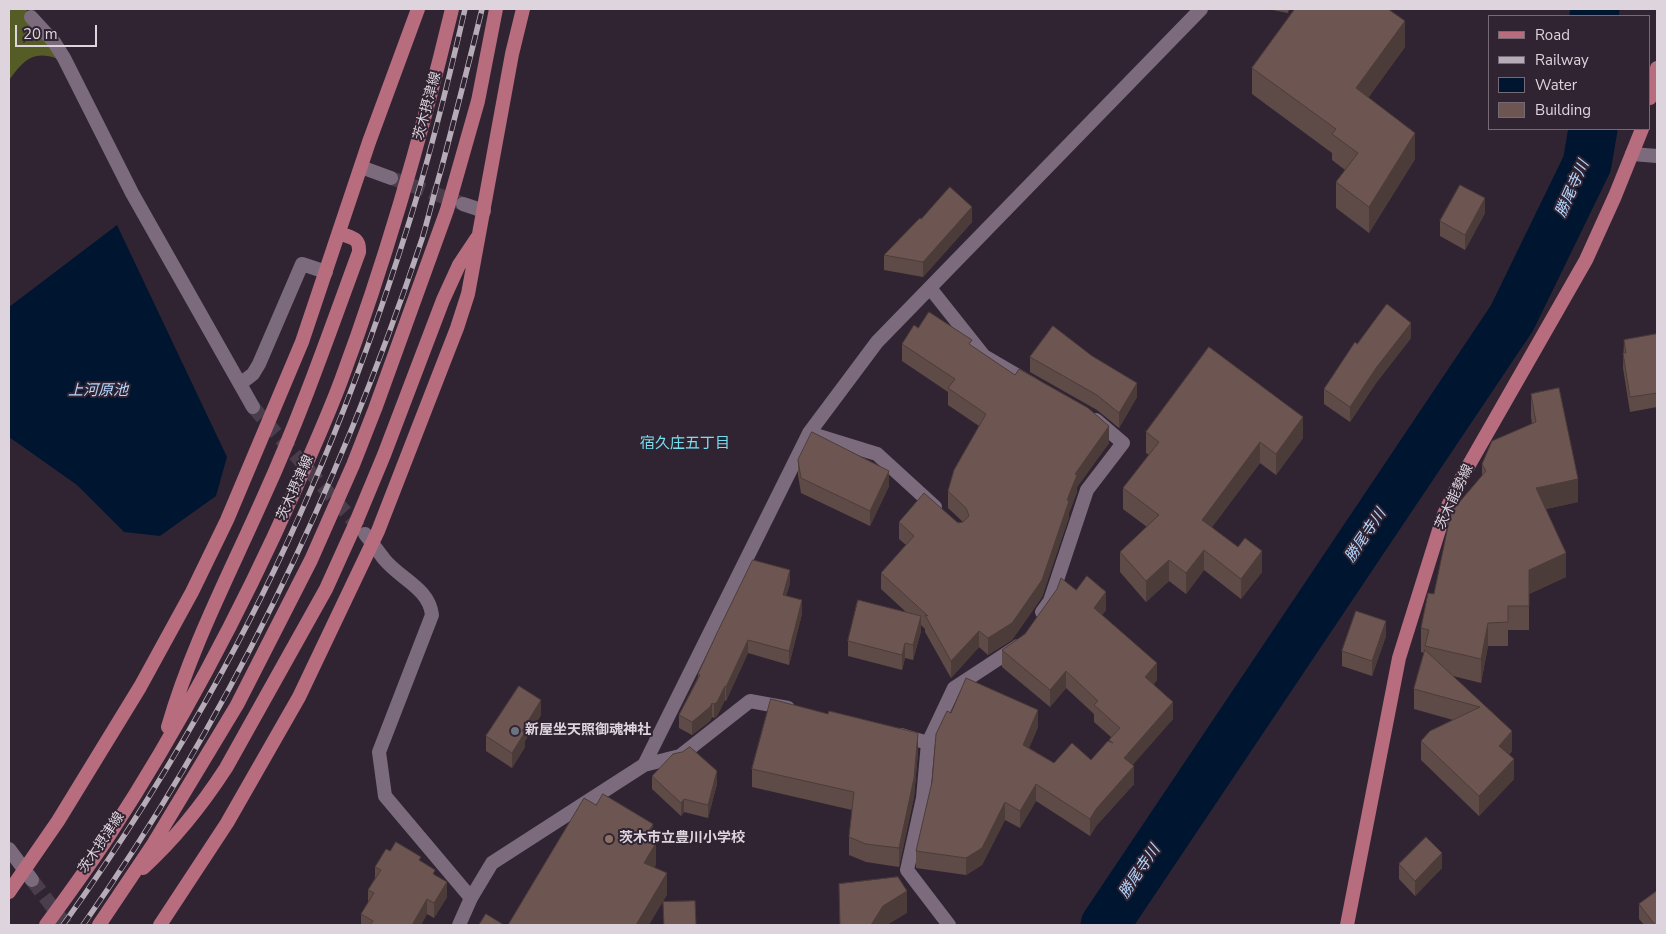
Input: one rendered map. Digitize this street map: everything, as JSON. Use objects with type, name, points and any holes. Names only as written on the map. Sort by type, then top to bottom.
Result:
[{"type":"main road","points":[[9,892],[28,875],[58,821],[135,696],[192,592],[230,512],[287,379],[418,9]]},
{"type":"main road","name":"茨木摂津線","points":[[46,925],[110,833],[204,674],[276,532],[319,436],[369,303],[403,197],[423,127],[452,9]]},
{"type":"main road","points":[[99,925],[130,880],[237,705],[311,560],[375,409],[447,210],[478,101],[496,9]]},
{"type":"main road","points":[[160,925],[228,823],[299,697],[369,539],[457,328],[468,294],[512,54],[523,9]]},
{"type":"main road","points":[[1651,94],[1657,68]]},
{"type":"main road","name":"茨木能勢線","points":[[1347,925],[1399,658],[1444,514],[1462,477],[1586,260],[1642,130]]},
{"type":"main road","points":[[162,747],[195,649],[299,414],[359,252],[360,244],[357,240],[339,233]]},
{"type":"main road","points":[[130,880],[162,851],[208,796],[226,768],[326,589],[376,473],[443,300],[459,265],[480,233]]},
{"type":"street","points":[[644,765],[809,433],[877,342],[1202,9]]},
{"type":"street","points":[[31,17],[49,36],[64,58],[132,194],[253,407]]},
{"type":"street","points":[[1632,154],[1657,156]]},
{"type":"street","points":[[361,167],[391,178]]},
{"type":"street","points":[[463,204],[484,211]]},
{"type":"street","points":[[240,384],[253,374],[259,364],[302,264],[326,272]]},
{"type":"street","points":[[930,288],[984,356],[1046,392]]},
{"type":"street","points":[[949,925],[907,870],[923,798],[928,743],[954,688],[1018,646],[1050,601],[1087,490],[1123,443],[1093,418],[1085,414]]},
{"type":"street","points":[[809,433],[877,454],[946,518]]},
{"type":"street","points":[[369,539],[385,560],[423,593],[430,604],[432,615],[378,752],[384,796],[471,898]]},
{"type":"street","points":[[459,925],[471,898],[492,863],[644,765],[680,756],[750,701],[804,711]]},
{"type":"street","points":[[890,732],[928,743]]},
{"type":"street","points":[[9,849],[28,875]]},
{"type":"green space","points":[[9,9],[27,9],[26,16],[59,59],[50,56],[30,58],[9,80]]},
{"type":"water","name":"上河原池","points":[[117,225],[227,457],[216,496],[160,536],[124,532],[77,485],[9,437],[9,307]]},
{"type":"building","points":[[1295,9],[1388,9],[1405,21],[1356,88],[1415,133],[1369,207],[1336,182],[1358,153],[1332,134],[1336,129],[1252,68]]},
{"type":"building","points":[[1460,185],[1485,198],[1465,235],[1440,221]]},
{"type":"building","points":[[950,187],[972,207],[923,262],[884,255],[921,219]]},
{"type":"building","points":[[1387,304],[1411,323],[1376,368],[1350,407],[1324,389],[1355,342],[1357,344]]},
{"type":"building","points":[[929,312],[972,340],[969,344],[1015,375],[1019,369],[1088,408],[1109,426],[1075,474],[1077,475],[1067,500],[1069,501],[1042,580],[1012,623],[988,638],[979,631],[951,661],[925,615],[928,616],[881,573],[914,536],[899,522],[924,493],[958,523],[963,522],[969,516],[966,508],[948,491],[954,470],[986,414],[948,388],[955,379],[902,344],[914,325],[918,328]]},
{"type":"building","points":[[1053,326],[1092,356],[1137,383],[1119,413],[1097,395],[1030,357]]},
{"type":"building","points":[[1657,334],[1657,393],[1630,397],[1623,353],[1626,353],[1624,340]]},
{"type":"building","points":[[1209,347],[1303,417],[1276,454],[1260,442],[1202,520],[1238,547],[1245,538],[1262,551],[1241,579],[1204,550],[1186,573],[1169,560],[1146,581],[1120,552],[1159,515],[1123,488],[1159,442],[1146,432]]},
{"type":"building","points":[[1559,388],[1578,479],[1536,488],[1566,553],[1529,570],[1529,606],[1508,606],[1508,622],[1488,623],[1481,659],[1425,646],[1429,630],[1421,628],[1428,593],[1434,594],[1451,512],[1486,471],[1482,464],[1492,441],[1536,422],[1531,394]]},
{"type":"building","points":[[812,432],[889,471],[870,511],[801,478],[798,460]]},
{"type":"building","points":[[753,560],[790,570],[783,595],[802,600],[789,651],[748,640],[717,702],[712,703],[710,707],[692,722],[679,715],[700,675],[698,674]]},
{"type":"building","points":[[1087,576],[1106,592],[1094,608],[1157,663],[1145,677],[1173,702],[1124,758],[1134,766],[1096,809],[1090,819],[1036,784],[1020,811],[1005,802],[982,848],[966,858],[916,851],[932,782],[936,734],[947,711],[951,713],[966,678],[1038,710],[1023,745],[1054,763],[1072,743],[1091,760],[1108,741],[1113,743],[1109,740],[1120,728],[1094,705],[1098,701],[1066,671],[1050,690],[1002,650],[1025,634],[1057,589],[1061,578],[1076,590]]},
{"type":"building","points":[[858,600],[921,616],[913,645],[905,643],[902,655],[848,641]]},
{"type":"building","points":[[1356,611],[1386,621],[1372,661],[1342,651]]},
{"type":"building","points":[[1425,650],[1512,731],[1499,746],[1514,759],[1479,796],[1421,741],[1430,731],[1480,707],[1414,689]]},
{"type":"building","points":[[519,686],[541,700],[522,731],[525,732],[512,753],[486,736]]},
{"type":"building","points":[[771,699],[828,714],[829,711],[918,733],[914,778],[899,848],[866,844],[849,837],[854,792],[752,769]]},
{"type":"building","points":[[690,747],[717,771],[708,805],[684,799],[681,803],[652,776],[673,754],[682,752]]},
{"type":"building","name":"茨木市立豊川小学校","points":[[603,794],[653,824],[646,836],[656,843],[644,863],[667,873],[636,925],[508,925],[584,798],[596,805]]},
{"type":"building","points":[[1426,837],[1442,853],[1415,881],[1399,864]]},
{"type":"building","points":[[396,842],[421,857],[419,860],[435,870],[433,874],[447,882],[434,903],[427,899],[412,925],[370,925],[373,921],[361,914],[374,893],[368,890],[381,870],[375,867],[386,849],[390,851]]},
{"type":"building","points":[[898,877],[907,891],[883,906],[871,925],[840,925],[839,884]]},
{"type":"building","points":[[1657,891],[1657,925],[1655,925],[1639,904]]},
{"type":"building","points":[[695,901],[696,925],[664,925],[663,902]]},
{"type":"building","points":[[486,914],[504,925],[479,925]]},
{"type":"waterway","name":"勝尾寺川","points":[[1594,15],[1595,9]]},
{"type":"waterway","name":"勝尾寺川","points":[[1105,925],[1512,318],[1587,164],[1593,130]]},
{"type":"tunnel","points":[[391,178],[461,203]]},
{"type":"tunnel","points":[[253,407],[363,532]]},
{"type":"tunnel","points":[[32,880],[66,925]]},
{"type":"railway","points":[[63,925],[106,864],[204,705],[250,619],[302,511],[348,399],[389,285],[431,147],[465,9]]},
{"type":"railway","points":[[83,925],[137,845],[187,763],[234,680],[278,594],[318,507],[356,419],[422,239],[482,9]]},
{"type":"place","name":"新屋坐天照御魂神社","points":[[515,731]]},
{"type":"place","name":"茨木市立豊川小学校","points":[[609,839]]},
{"type":"district","name":"宿久庄五丁目","points":[[685,444]]}]
